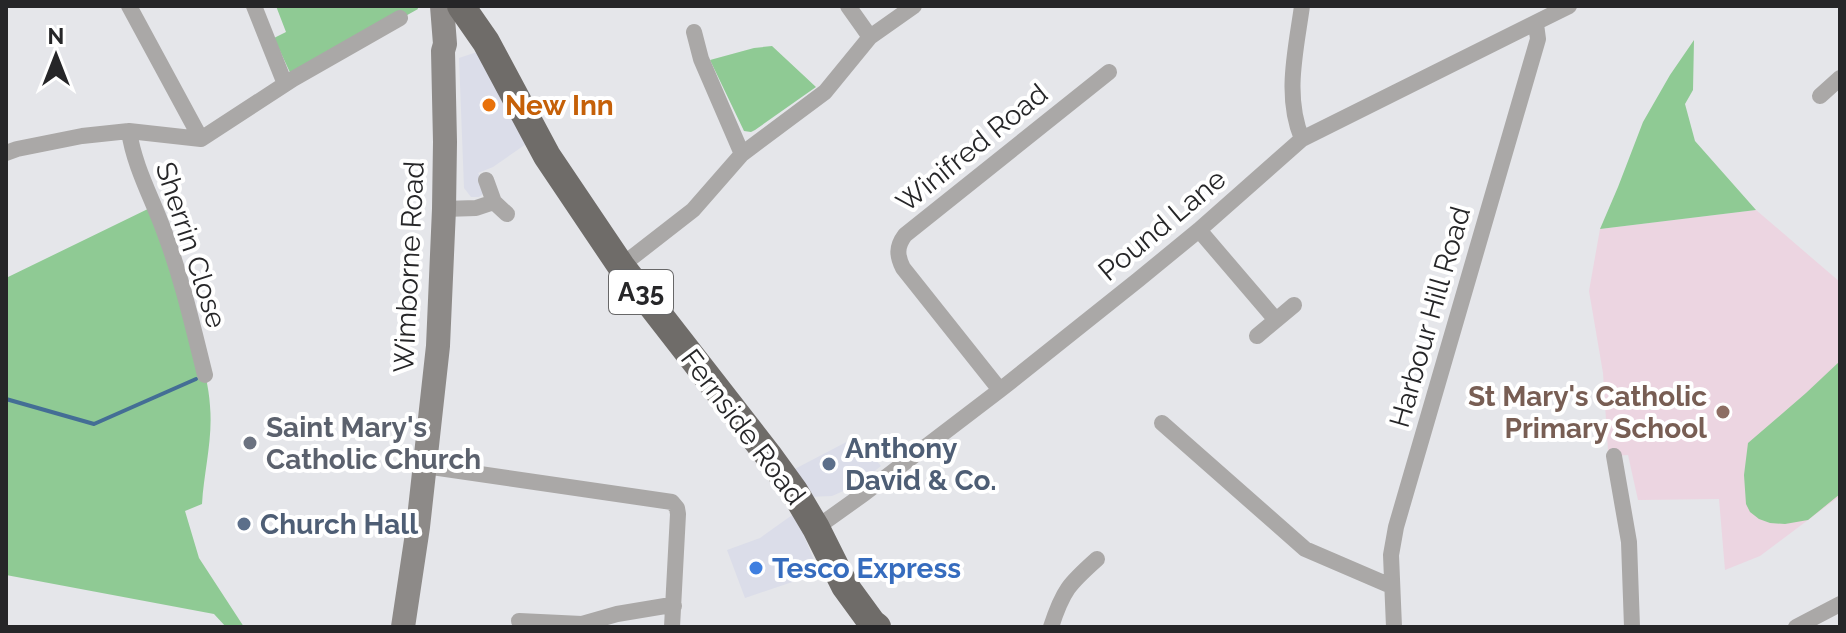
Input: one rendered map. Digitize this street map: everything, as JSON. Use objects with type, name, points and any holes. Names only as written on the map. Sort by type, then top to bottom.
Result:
[{"type":"highway","name":"Fernside Road","points":[[445,6],[468,17],[508,80],[547,156],[621,266],[794,491],[845,586],[873,626]]},
{"type":"main road","name":"Wimborne Road","points":[[403,627],[438,346],[445,142],[443,51],[432,6]]},
{"type":"main road","name":"Wimborne Road","points":[[443,51],[445,6]]},
{"type":"street","points":[[129,6],[201,139]]},
{"type":"street","points":[[254,6],[285,84]]},
{"type":"street","points":[[848,6],[870,37]]},
{"type":"street","points":[[621,266],[693,210],[742,154],[825,92],[870,37],[914,6]]},
{"type":"street","points":[[1302,6],[1291,94],[1295,123],[1302,139]]},
{"type":"street","name":"Pound Lane","points":[[816,528],[1000,390],[1138,280],[1302,139],[1569,6]]},
{"type":"street","points":[[6,153],[70,138],[129,131],[201,139],[285,84],[400,18]]},
{"type":"street","name":"Harbour Hill Road","points":[[1394,627],[1391,555],[1396,527],[1538,39],[1536,24]]},
{"type":"street","points":[[694,32],[701,59],[742,154]]},
{"type":"street","name":"Winifred Road","points":[[1000,390],[903,268],[898,254],[900,241],[1109,72]]},
{"type":"street","points":[[1820,96],[1840,78]]},
{"type":"street","name":"Sherrin Close","points":[[129,131],[132,150],[165,233],[186,299],[205,375]]},
{"type":"street","points":[[486,180],[494,202],[507,214]]},
{"type":"street","points":[[444,209],[476,208],[494,202]]},
{"type":"street","points":[[1199,230],[1276,320]]},
{"type":"street","points":[[1257,336],[1294,305]]},
{"type":"street","points":[[1162,423],[1305,549],[1391,586]]},
{"type":"street","points":[[1614,456],[1629,542],[1632,627]]},
{"type":"street","points":[[425,466],[672,502],[678,514],[672,627]]},
{"type":"street","points":[[1051,627],[1070,583],[1097,559]]},
{"type":"street","points":[[1796,627],[1840,604]]},
{"type":"street","points":[[519,621],[582,624],[617,614],[674,606]]},
{"type":"shaded area","points":[[477,52],[529,142],[493,167],[478,173],[484,180],[484,193],[471,197],[464,188],[459,58]]},
{"type":"shaded area","name":"St Mary's Catholic Primary School","points":[[1756,210],[1840,282],[1840,496],[1760,556],[1725,570],[1719,499],[1638,500],[1628,455],[1614,456],[1608,451],[1603,373],[1589,291],[1600,229]]},
{"type":"shaded area","points":[[856,437],[881,466],[857,485],[832,496],[808,497],[789,472]]},
{"type":"shaded area","points":[[795,513],[819,573],[745,598],[727,550],[760,538]]},
{"type":"green space","points":[[276,6],[417,6],[418,9],[293,79],[274,38],[286,32]]},
{"type":"green space","points":[[1694,40],[1693,90],[1685,104],[1695,141],[1756,210],[1600,229],[1643,122]]},
{"type":"green space","points":[[772,46],[816,87],[755,130],[744,131],[710,60]]},
{"type":"green space","points":[[154,206],[188,310],[209,398],[211,418],[202,504],[185,511],[199,558],[244,627],[226,627],[214,614],[6,575],[6,278]]},
{"type":"green space","points":[[1840,361],[1840,494],[1808,520],[1785,524],[1759,519],[1746,504],[1744,475],[1748,443]]},
{"type":"waterway","points":[[6,399],[94,424],[196,379]]},
{"type":"place","name":"New Inn","points":[[489,105]]},
{"type":"place","name":"St Mary's Catholic Primary School","points":[[1723,412]]},
{"type":"place","name":"Saint Mary's Catholic Church","points":[[250,443]]},
{"type":"place","name":"Anthony David & Co.","points":[[829,464]]},
{"type":"place","name":"Church Hall","points":[[244,524]]},
{"type":"place","name":"Tesco Express","points":[[756,568]]}]
